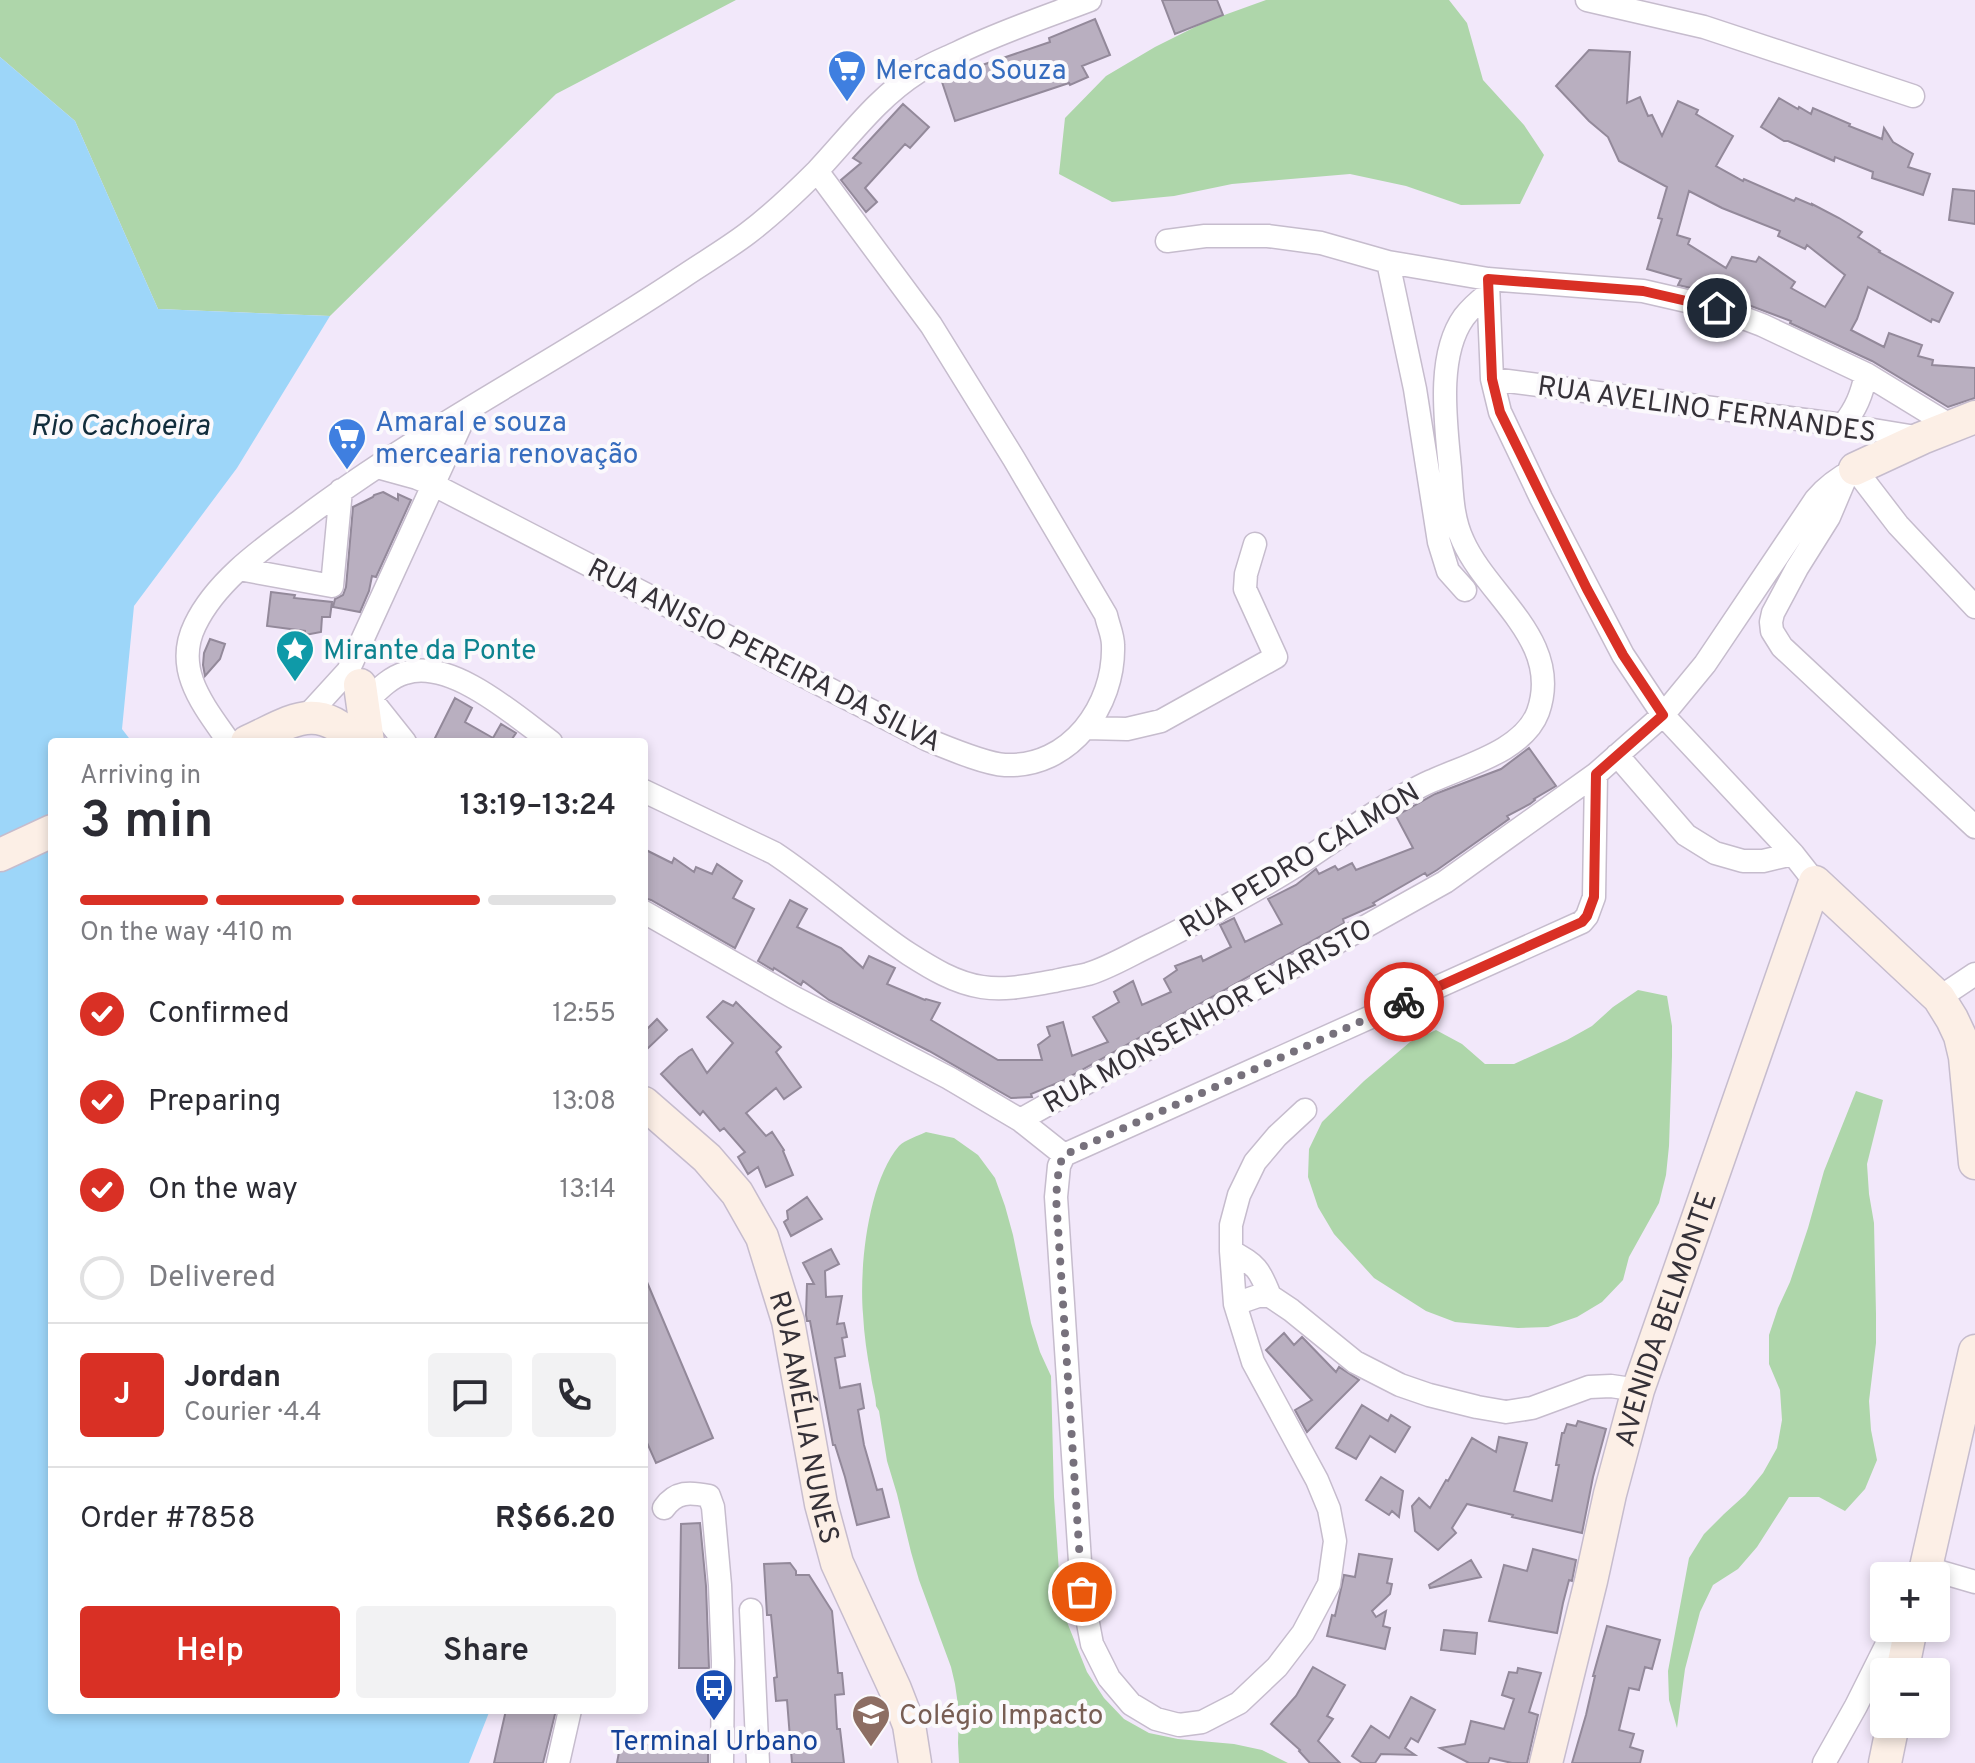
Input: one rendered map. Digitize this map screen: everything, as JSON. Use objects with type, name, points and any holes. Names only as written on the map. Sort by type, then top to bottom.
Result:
[{"type":"street","points":[[226,738],[201,700],[189,675],[186,652],[194,626],[208,604],[239,569],[341,490],[643,304],[746,235],[782,206],[892,90],[921,70],[990,37],[1090,0]]},
{"type":"street","points":[[1587,0],[1704,27],[1913,96]]},
{"type":"street","name":"RUA ANISIO PEREIRA DA SILVA","points":[[377,467],[425,482],[928,740],[1003,765],[1037,760],[1064,749],[1086,728],[1103,700],[1112,671],[1113,642],[1106,615],[931,325],[817,171]]},
{"type":"street","points":[[1167,241],[1205,236],[1268,236],[1321,243],[1488,286],[1643,291],[1717,308],[1762,325],[1866,374],[1949,427]]},
{"type":"street","points":[[1388,262],[1415,389],[1439,542],[1448,571],[1465,590]]},
{"type":"street","name":"RUA AVELINO FERNANDES","points":[[1488,286],[1492,379],[1500,412],[1580,576],[1623,655],[1663,715],[1793,854],[1815,882]]},
{"type":"street","name":"RUA PEDRO CALMON","points":[[648,793],[774,853],[881,936],[922,962],[952,978],[979,987],[1002,989],[1088,974],[1128,956],[1255,891],[1401,797],[1516,741],[1537,715],[1543,689],[1541,667],[1533,643],[1520,621],[1476,564],[1461,537],[1453,505],[1446,431],[1444,394],[1454,337],[1462,320],[1488,286]]},
{"type":"street","points":[[1843,425],[1855,410],[1866,374]]},
{"type":"street","name":"RUA AVELINO FERNANDES","points":[[1492,379],[1843,425],[1949,427]]},
{"type":"street","points":[[425,482],[467,411]]},
{"type":"street","points":[[367,738],[359,684],[441,426]]},
{"type":"street","points":[[1949,427],[1852,471],[1829,517],[1797,568],[1771,622],[1772,631],[1782,647],[1975,827]]},
{"type":"street","points":[[1852,471],[1975,607]]},
{"type":"street","name":"RUA MONSENHOR EVARISTO","points":[[648,914],[1020,1120],[1445,882],[1596,774],[1663,715],[1705,664],[1816,499],[1827,487],[1852,471]]},
{"type":"street","points":[[239,569],[332,586],[341,490]]},
{"type":"street","points":[[1086,728],[1127,729],[1161,721],[1276,657],[1245,589],[1255,544]]},
{"type":"street","points":[[256,738],[296,720],[359,684],[383,685],[404,673],[424,670],[452,677],[478,689],[545,738]]},
{"type":"street","points":[[359,684],[402,738]]},
{"type":"street","points":[[296,720],[319,718],[331,721],[353,738]]},
{"type":"street","points":[[1617,755],[1686,835],[1715,853],[1743,861],[1763,861],[1793,854]]},
{"type":"street","points":[[1305,1110],[1255,1162],[1239,1195],[1231,1225],[1231,1251],[1235,1304],[1253,1362],[1317,1480],[1329,1509],[1335,1541],[1329,1584],[1303,1633],[1277,1667],[1239,1703],[1202,1722],[1179,1725],[1156,1719],[1131,1704],[1109,1678],[1092,1644],[1082,1592],[1056,1197],[1059,1166],[1064,1155],[1582,922],[1594,897],[1596,774]]},
{"type":"street","points":[[0,855],[48,833]]},
{"type":"street","points":[[1815,882],[1939,998],[1952,1019],[1965,1057],[1975,1163]]},
{"type":"street","name":"AVENIDA BELMONTE","points":[[1546,1763],[1638,1390],[1815,882]]},
{"type":"street","points":[[1939,998],[1975,974]]},
{"type":"street","name":"RUA AMÉLIA NUNES","points":[[648,1106],[707,1158],[737,1193],[762,1237],[788,1321],[821,1504],[837,1563],[909,1725],[915,1763]]},
{"type":"street","points":[[1020,1120],[1064,1155]]},
{"type":"street","points":[[1231,1251],[1260,1271],[1270,1296]]},
{"type":"street","points":[[1235,1304],[1258,1296],[1270,1296],[1355,1362],[1400,1385],[1465,1404],[1506,1412],[1532,1408],[1589,1387],[1638,1390]]},
{"type":"street","points":[[1928,1562],[1968,1418],[1975,1351]]},
{"type":"street","points":[[664,1508],[669,1500],[693,1492],[709,1496],[713,1507],[723,1661],[722,1763]]},
{"type":"street","points":[[1950,1577],[1975,1582]]},
{"type":"street","points":[[751,1610],[758,1763]]},
{"type":"street","points":[[1824,1763],[1888,1642]]},
{"type":"street","points":[[558,1763],[569,1714]]},
{"type":"street","points":[[1885,1763],[1890,1738]]},
{"type":"green space","points":[[0,0],[736,0],[556,94],[330,316],[158,309],[75,121],[0,57]]},
{"type":"green space","points":[[1266,0],[1449,0],[1467,23],[1483,80],[1524,125],[1544,155],[1520,204],[1461,205],[1406,186],[1350,174],[1232,184],[1174,196],[1112,202],[1059,174],[1065,118],[1106,76],[1205,22]]},
{"type":"green space","points":[[1638,990],[1667,996],[1672,1026],[1669,1146],[1659,1203],[1629,1257],[1623,1280],[1602,1302],[1577,1317],[1548,1327],[1518,1328],[1455,1322],[1426,1311],[1374,1278],[1334,1234],[1318,1207],[1308,1177],[1309,1149],[1322,1122],[1410,1042],[1436,1030],[1462,1044],[1485,1064],[1514,1064],[1592,1026]]},
{"type":"green space","points":[[1856,1091],[1883,1100],[1867,1164],[1874,1223],[1876,1314],[1869,1401],[1877,1460],[1865,1489],[1845,1511],[1819,1497],[1789,1497],[1757,1547],[1738,1569],[1713,1585],[1700,1612],[1685,1669],[1677,1728],[1669,1700],[1668,1671],[1689,1558],[1704,1534],[1763,1473],[1777,1448],[1782,1420],[1780,1390],[1769,1364],[1769,1335],[1790,1282],[1824,1171]]},
{"type":"green space","points":[[926,1132],[954,1138],[978,1155],[995,1178],[1005,1206],[1031,1323],[1051,1376],[1060,1587],[1065,1617],[1087,1672],[1104,1698],[1124,1719],[1149,1733],[1262,1750],[1288,1763],[959,1763],[959,1712],[955,1684],[919,1580],[887,1461],[868,1360],[862,1295],[864,1250],[880,1181],[899,1146]]},
{"type":"water","name":"Rio Cachoeira","points":[[0,57],[75,121],[158,309],[330,316],[237,468],[134,606],[122,729],[129,738],[48,738],[48,1714],[488,1714],[469,1763],[0,1763]]},
{"type":"building","points":[[1162,0],[1217,0],[1223,15],[1175,34]]},
{"type":"building","points":[[1095,19],[1110,55],[1082,66],[1088,77],[955,121],[941,79],[1050,42],[1049,38]]},
{"type":"building","points":[[1589,50],[1630,52],[1627,103],[1640,97],[1662,136],[1678,101],[1698,110],[1696,114],[1733,136],[1716,166],[1743,181],[1794,201],[1796,198],[1812,204],[1839,218],[1862,232],[1858,237],[1879,252],[1953,293],[1939,322],[1932,319],[1931,322],[1868,287],[1851,330],[1884,347],[1889,333],[1922,345],[1918,356],[1933,360],[1932,365],[1975,368],[1975,398],[1948,407],[1872,361],[1791,321],[1722,295],[1678,285],[1681,279],[1647,269],[1662,219],[1658,218],[1667,187],[1619,161],[1608,137],[1556,86]],"holes":[[[1689,191],[1780,231],[1778,236],[1805,249],[1807,245],[1845,275],[1825,307],[1791,288],[1795,282],[1759,257],[1756,262],[1732,257],[1726,268],[1688,244],[1690,239],[1677,235]]]},
{"type":"building","points":[[1779,98],[1811,114],[1813,108],[1882,139],[1884,128],[1893,142],[1913,154],[1908,167],[1930,174],[1923,195],[1872,178],[1873,172],[1835,157],[1834,161],[1784,141],[1761,127]]},
{"type":"building","points":[[903,104],[929,127],[910,148],[905,144],[865,188],[877,202],[866,212],[841,180],[861,163],[853,158]]},
{"type":"building","points":[[1953,189],[1975,191],[1975,224],[1949,220]]},
{"type":"building","points":[[383,492],[398,500],[398,494],[411,500],[376,577],[372,576],[360,612],[333,607],[335,599],[343,595],[346,587],[353,507]]},
{"type":"building","points":[[271,592],[332,602],[330,617],[322,617],[321,632],[305,635],[305,631],[267,626]]},
{"type":"building","points":[[210,639],[225,644],[220,659],[205,676],[204,653]]},
{"type":"building","points":[[455,698],[472,708],[465,722],[493,738],[435,738]]},
{"type":"building","points":[[501,724],[516,733],[513,738],[493,738]]},
{"type":"building","points":[[1529,748],[1556,786],[1507,816],[1509,819],[1437,870],[1427,876],[1425,873],[1373,903],[1375,905],[1343,919],[1344,923],[1062,1081],[1031,1094],[1032,1097],[1011,1098],[929,1051],[829,1000],[803,981],[801,985],[758,961],[790,900],[807,909],[797,927],[841,948],[863,968],[869,956],[895,968],[887,984],[940,1003],[931,1020],[998,1060],[1042,1060],[1038,1045],[1050,1036],[1047,1027],[1063,1022],[1072,1056],[1108,1042],[1093,1017],[1119,1002],[1114,992],[1133,981],[1142,1005],[1171,992],[1164,979],[1177,970],[1175,966],[1201,956],[1203,961],[1231,947],[1220,925],[1234,918],[1245,942],[1282,924],[1268,899],[1296,885],[1316,869],[1319,874],[1335,866],[1338,870],[1352,863],[1356,870],[1413,848],[1396,816],[1435,794],[1501,769]]},
{"type":"building","points":[[648,851],[672,863],[674,858],[694,872],[696,867],[712,874],[717,864],[742,881],[733,898],[754,909],[735,948],[648,899]]},
{"type":"building","points":[[723,1001],[733,1006],[736,1002],[781,1047],[776,1052],[801,1087],[784,1099],[776,1088],[746,1113],[766,1136],[772,1132],[784,1150],[793,1175],[766,1187],[758,1167],[748,1174],[738,1157],[745,1152],[724,1128],[720,1131],[703,1111],[700,1115],[661,1074],[692,1049],[707,1073],[733,1043],[707,1017]]},
{"type":"building","points":[[657,1019],[667,1030],[648,1048],[648,1028]]},
{"type":"building","points":[[807,1197],[822,1219],[791,1236],[784,1222],[788,1219],[787,1211]]},
{"type":"building","points":[[831,1249],[839,1264],[825,1271],[826,1297],[842,1296],[837,1324],[844,1323],[847,1337],[842,1338],[845,1356],[835,1358],[840,1388],[860,1384],[864,1408],[858,1410],[864,1445],[877,1490],[882,1489],[889,1517],[857,1525],[833,1445],[810,1321],[807,1321],[806,1315],[807,1284],[814,1284],[803,1263]]},
{"type":"building","points":[[648,1284],[713,1438],[656,1463],[648,1445]]},
{"type":"building","points":[[1284,1333],[1294,1345],[1302,1337],[1336,1372],[1339,1367],[1359,1380],[1307,1432],[1295,1410],[1312,1400],[1266,1350]]},
{"type":"building","points":[[1362,1405],[1388,1421],[1391,1415],[1410,1427],[1395,1452],[1370,1436],[1356,1459],[1336,1448]]},
{"type":"building","points":[[1578,1421],[1606,1429],[1582,1533],[1467,1504],[1452,1528],[1456,1533],[1438,1550],[1415,1531],[1412,1506],[1419,1498],[1430,1508],[1472,1438],[1496,1452],[1499,1437],[1527,1443],[1514,1491],[1552,1501],[1562,1433],[1567,1424],[1576,1426]]},
{"type":"building","points":[[1381,1477],[1403,1491],[1399,1517],[1392,1511],[1389,1515],[1366,1500]]},
{"type":"building","points":[[700,1523],[709,1668],[679,1668],[681,1524]]},
{"type":"building","points":[[1533,1549],[1576,1560],[1557,1633],[1489,1621],[1504,1565],[1527,1571]]},
{"type":"building","points":[[1359,1554],[1392,1559],[1387,1583],[1392,1584],[1390,1594],[1372,1611],[1376,1617],[1386,1611],[1383,1626],[1390,1628],[1385,1649],[1327,1636],[1344,1575],[1355,1577]]},
{"type":"building","points":[[1471,1560],[1481,1577],[1430,1588],[1429,1585]]},
{"type":"building","points":[[790,1563],[796,1575],[809,1575],[832,1611],[838,1673],[842,1673],[844,1694],[835,1695],[837,1729],[840,1729],[844,1763],[792,1763],[787,1700],[776,1701],[774,1678],[777,1677],[771,1615],[767,1615],[764,1564]]},
{"type":"building","points":[[1607,1626],[1660,1640],[1652,1669],[1645,1667],[1639,1690],[1629,1688],[1619,1730],[1634,1734],[1630,1747],[1643,1751],[1640,1763],[1572,1763],[1586,1715]]},
{"type":"building","points":[[1444,1630],[1477,1633],[1475,1654],[1441,1650]]},
{"type":"building","points":[[1313,1667],[1345,1685],[1327,1716],[1333,1719],[1318,1741],[1340,1763],[1310,1763],[1271,1724],[1296,1696]]},
{"type":"building","points":[[1518,1668],[1541,1673],[1529,1712],[1538,1715],[1527,1763],[1490,1758],[1488,1763],[1469,1763],[1440,1748],[1465,1744],[1471,1721],[1504,1729],[1514,1699],[1502,1695],[1509,1672],[1517,1673]]},
{"type":"building","points":[[1411,1697],[1435,1710],[1418,1742],[1411,1738],[1405,1748],[1415,1755],[1381,1754],[1375,1763],[1362,1763],[1352,1756],[1371,1726],[1389,1738]]},
{"type":"building","points":[[505,1714],[555,1714],[543,1763],[494,1763]]},
{"type":"building","points":[[708,1736],[708,1763],[617,1763],[621,1741],[681,1750],[681,1737]]},
{"type":"way so far","points":[[1082,1592],[1056,1197],[1059,1166],[1064,1155],[1404,1002]]},
{"type":"place","name":"Mercado Souza","points":[[847,103]]},
{"type":"place","name":"Amaral e souza mercearia renovação","points":[[347,471]]},
{"type":"place","name":"Mirante da Ponte","points":[[295,683]]},
{"type":"place","name":"Terminal Urbano","points":[[714,1722]]},
{"type":"place","name":"Colégio Impacto","points":[[871,1748]]},
{"type":"route","points":[[1404,1002],[1582,922],[1594,897],[1596,774],[1663,715],[1623,655],[1587,589],[1500,412],[1492,379],[1488,279],[1643,291],[1717,308]]}]
